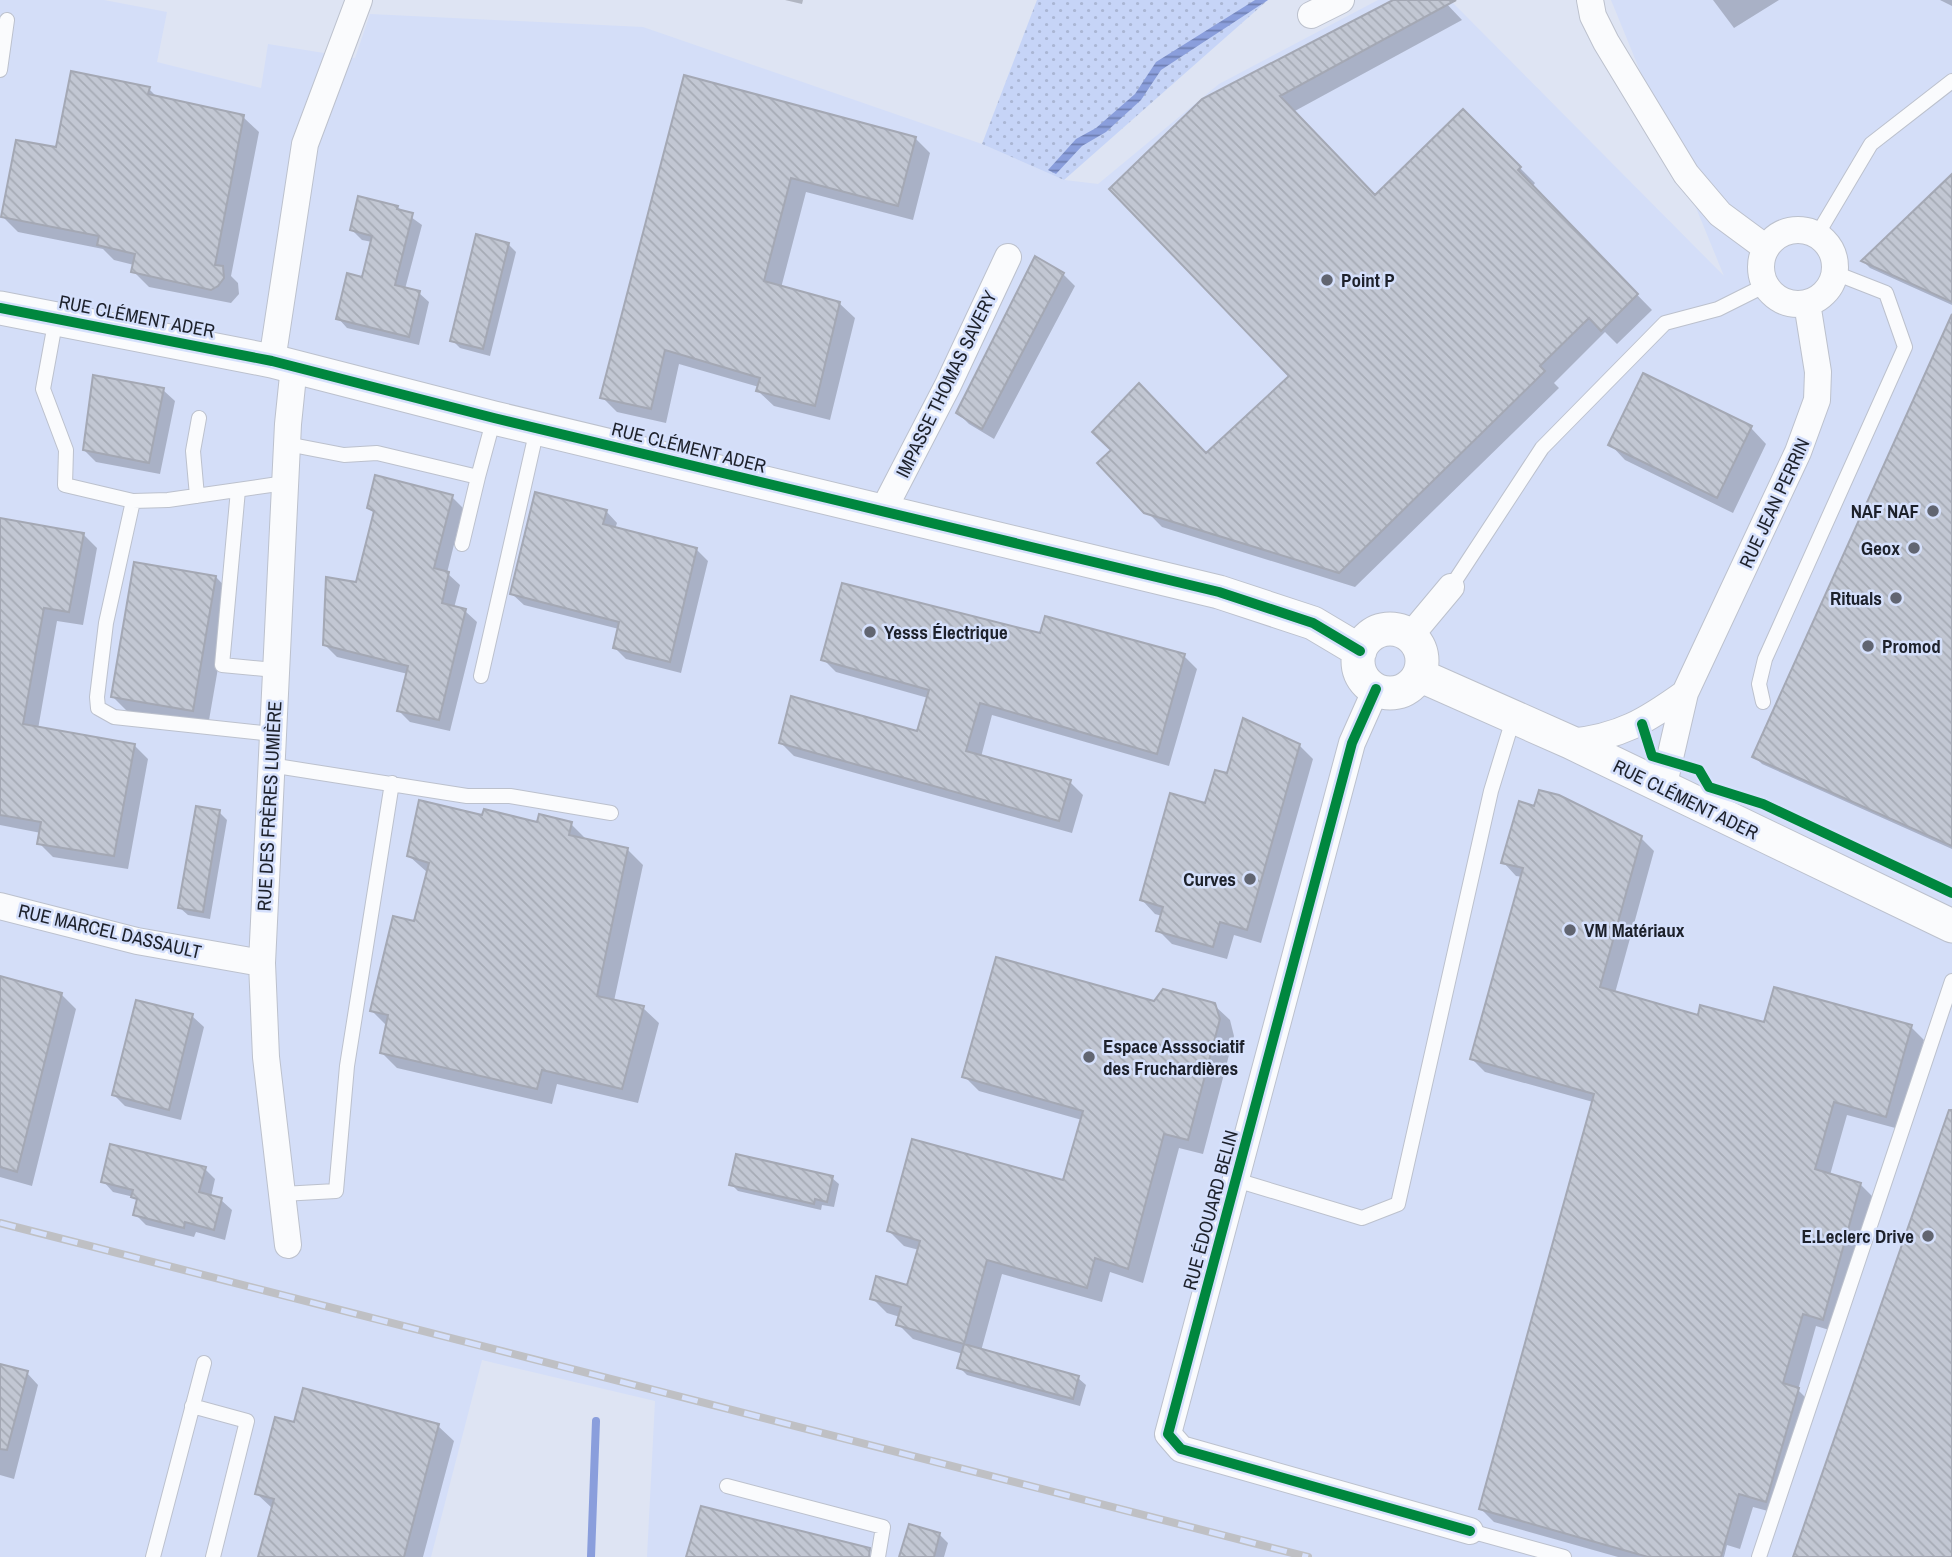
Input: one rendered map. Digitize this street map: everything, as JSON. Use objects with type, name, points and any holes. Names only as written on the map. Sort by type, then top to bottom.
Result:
[{"type":"street","name":"RUE DES FRÈRES LUMIÈRE","points":[[288,1245],[266,1056],[262,963],[287,444],[283,364],[305,144],[359,0]]},
{"type":"street","points":[[1311,15],[1341,0]]},
{"type":"street","points":[[1590,0],[1593,16],[1606,42],[1686,174],[1720,214],[1766,248]]},
{"type":"street","points":[[1807,231],[1817,235],[1832,251],[1835,273],[1825,292],[1807,303],[1783,301],[1766,285],[1762,260],[1766,248],[1784,233],[1807,231]]},
{"type":"street","name":"IMPASSE THOMAS SAVERY","points":[[885,512],[1008,257]]},
{"type":"street","name":"RUE JEAN PERRIN","points":[[1663,788],[1685,693],[1809,426],[1816,400],[1818,372],[1807,303]]},
{"type":"street","name":"RUE CLÉMENT ADER","points":[[0,308],[283,364],[494,418],[1219,593],[1313,623],[1360,651]]},
{"type":"street","points":[[1410,636],[1451,587]]},
{"type":"street","points":[[1381,630],[1402,631],[1410,636],[1422,654],[1419,675],[1414,682],[1392,693],[1368,684],[1359,668],[1360,651],[1365,642],[1381,630]]},
{"type":"street","name":"RUE CLÉMENT ADER","points":[[1419,675],[1570,742],[1952,926]]},
{"type":"street","name":"RUE ÉDOUARD BELIN","points":[[1376,689],[1352,743],[1168,1434],[1181,1449],[1470,1531]]},
{"type":"street","points":[[1570,742],[1595,740],[1642,724],[1685,693]]},
{"type":"street","name":"RUE MARCEL DASSAULT","points":[[0,906],[137,941],[262,963]]},
{"type":"lane","points":[[0,70],[7,20]]},
{"type":"lane","points":[[1817,235],[1871,144],[1952,81]]},
{"type":"lane","points":[[1763,702],[1759,684],[1765,659],[1905,347],[1886,293],[1835,273]]},
{"type":"lane","points":[[1451,587],[1542,448],[1665,323],[1718,309],[1766,285]]},
{"type":"lane","points":[[56,318],[43,389],[66,450],[65,485],[133,501],[197,496],[285,483]]},
{"type":"lane","points":[[197,496],[193,452],[199,418]]},
{"type":"lane","points":[[462,544],[494,418]]},
{"type":"lane","points":[[481,676],[537,428]]},
{"type":"lane","points":[[287,444],[344,455],[377,453],[478,477]]},
{"type":"lane","points":[[238,490],[222,665],[275,670]]},
{"type":"lane","points":[[133,501],[106,623],[97,697],[99,708],[114,717],[272,734]]},
{"type":"lane","points":[[1236,1180],[1362,1218],[1398,1204],[1491,791],[1514,716]]},
{"type":"lane","points":[[271,765],[467,796],[510,796],[611,813]]},
{"type":"lane","points":[[282,1194],[336,1191],[347,1066],[393,783]]},
{"type":"lane","points":[[1759,1557],[1952,981]]},
{"type":"lane","points":[[153,1557],[204,1363]]},
{"type":"lane","points":[[192,1406],[247,1421],[213,1557]]},
{"type":"lane","points":[[727,1486],[883,1527],[878,1557]]},
{"type":"lane","points":[[1470,1531],[1564,1557]]},
{"type":"shaded area","points":[[0,0],[104,0],[167,12],[157,62],[261,88],[268,44],[355,58],[370,14],[643,27],[982,144],[1064,180],[1098,184],[1219,84],[1378,0],[1450,0],[1724,276],[1611,0],[1952,0],[1952,1557],[647,1557],[655,1401],[482,1360],[431,1557],[0,1557]]},
{"type":"shaded area","points":[[1037,0],[1268,0],[1064,180],[982,144]]},
{"type":"water","points":[[1255,0],[1268,0],[1161,70],[1141,100],[1106,132],[1082,146],[1056,174],[1048,170],[1076,139],[1096,128],[1135,94],[1156,62]]},
{"type":"building","points":[[1393,0],[1456,0],[1280,96],[1375,195],[1463,109],[1521,167],[1518,170],[1638,294],[1601,331],[1589,318],[1540,366],[1545,371],[1339,573],[1144,513],[1097,463],[1111,450],[1092,432],[1139,383],[1206,453],[1289,376],[1109,189],[1202,99]]},
{"type":"building","points":[[71,71],[150,87],[148,94],[244,115],[215,265],[223,266],[224,278],[218,286],[211,290],[131,272],[135,254],[97,245],[99,236],[1,217],[16,140],[56,147]]},
{"type":"building","points":[[684,75],[916,137],[898,206],[791,178],[764,281],[840,302],[815,406],[756,391],[760,378],[665,350],[651,409],[600,398]]},
{"type":"building","points":[[1952,174],[1952,302],[1861,261]]},
{"type":"building","points":[[358,196],[398,206],[397,209],[413,213],[395,285],[420,291],[409,337],[336,319],[347,273],[362,277],[372,236],[350,230]]},
{"type":"building","points":[[476,234],[509,243],[483,349],[450,341]]},
{"type":"building","points":[[1035,256],[1064,273],[982,429],[956,413]]},
{"type":"building","points":[[1952,314],[1952,846],[1752,757]]},
{"type":"building","points":[[1643,373],[1752,426],[1717,498],[1608,445]]},
{"type":"building","points":[[93,375],[164,388],[149,463],[83,450]]},
{"type":"building","points":[[375,475],[453,495],[434,568],[449,572],[442,603],[466,609],[439,720],[397,711],[408,666],[323,645],[326,577],[356,582],[374,511],[367,508]]},
{"type":"building","points":[[535,492],[607,510],[603,524],[697,548],[670,662],[613,648],[619,622],[510,594]]},
{"type":"building","points":[[0,518],[84,533],[69,612],[44,608],[23,724],[135,744],[114,856],[37,844],[41,822],[0,815]]},
{"type":"building","points":[[134,562],[216,576],[193,711],[111,697]]},
{"type":"building","points":[[842,583],[1040,633],[1045,616],[1185,654],[1157,754],[980,703],[966,751],[1071,780],[1059,821],[779,743],[791,696],[917,731],[929,690],[821,660]]},
{"type":"building","points":[[1243,718],[1300,744],[1247,930],[1220,922],[1213,947],[1156,931],[1163,907],[1140,900],[1170,793],[1205,803],[1215,770],[1227,773]]},
{"type":"building","points":[[1539,790],[1559,795],[1642,836],[1600,987],[1698,1015],[1700,1005],[1764,1022],[1774,987],[1912,1025],[1886,1117],[1834,1102],[1815,1169],[1861,1183],[1823,1320],[1803,1314],[1783,1383],[1799,1388],[1766,1502],[1739,1494],[1721,1557],[1648,1557],[1479,1509],[1594,1094],[1470,1059],[1523,868],[1501,863],[1519,801],[1534,806]]},
{"type":"building","points":[[419,800],[482,815],[484,809],[537,822],[539,814],[572,822],[569,835],[628,848],[597,996],[644,1006],[622,1089],[542,1070],[537,1089],[380,1053],[388,1015],[370,1011],[393,916],[414,921],[429,863],[407,856]]},
{"type":"building","points":[[196,806],[220,810],[203,912],[178,908]]},
{"type":"building","points":[[996,957],[1154,1001],[1163,989],[1215,1003],[1220,1019],[1188,1140],[1164,1134],[1128,1269],[1095,1258],[1087,1288],[987,1260],[964,1344],[896,1325],[901,1307],[870,1299],[876,1276],[907,1285],[920,1241],[887,1231],[912,1139],[1063,1180],[1083,1111],[962,1077]]},
{"type":"building","points":[[0,976],[62,993],[17,1172],[0,1167]]},
{"type":"building","points":[[136,1000],[193,1014],[169,1110],[112,1095]]},
{"type":"building","name":"E.Leclerc Drive","points":[[1949,1110],[1952,1110],[1952,1557],[1793,1557]]},
{"type":"building","points":[[110,1144],[206,1167],[199,1192],[222,1198],[214,1230],[185,1222],[184,1228],[133,1215],[137,1199],[131,1197],[133,1190],[101,1182]]},
{"type":"building","points":[[736,1154],[833,1176],[827,1202],[815,1199],[814,1204],[729,1185]]},
{"type":"building","points":[[964,1344],[1079,1376],[1073,1399],[957,1368]]},
{"type":"building","points":[[0,1364],[28,1371],[7,1450],[0,1449]]},
{"type":"building","points":[[303,1388],[439,1424],[404,1557],[258,1557],[274,1499],[255,1494],[275,1417],[294,1422]]},
{"type":"building","points":[[701,1506],[870,1548],[869,1557],[686,1557]]},
{"type":"building","points":[[909,1524],[940,1533],[934,1557],[899,1557]]},
{"type":"waterway","points":[[591,1557],[596,1421]]},
{"type":"railway","points":[[0,1223],[1308,1557]]},
{"type":"cycle path","points":[[0,308],[272,361],[494,418],[1219,592],[1313,623],[1360,651]]},
{"type":"cycle path","points":[[1376,689],[1352,743],[1168,1434],[1181,1449],[1470,1531]]},
{"type":"cycle path","points":[[1642,724],[1652,756],[1699,770],[1709,787],[1763,804],[1952,893]]},
{"type":"place","name":"Point P","points":[[1327,280]]},
{"type":"place","name":"NAF NAF","points":[[1933,511]]},
{"type":"place","name":"Geox","points":[[1914,548]]},
{"type":"place","name":"Rituals","points":[[1896,598]]},
{"type":"place","name":"Yesss Électrique","points":[[870,632]]},
{"type":"place","name":"Promod","points":[[1868,646]]},
{"type":"place","name":"Curves","points":[[1250,879]]},
{"type":"place","name":"VM Matériaux","points":[[1570,930]]},
{"type":"place","name":"Espace Asssociatif des Fruchardières","points":[[1089,1057]]},
{"type":"place","name":"E.Leclerc Drive","points":[[1928,1236]]}]
